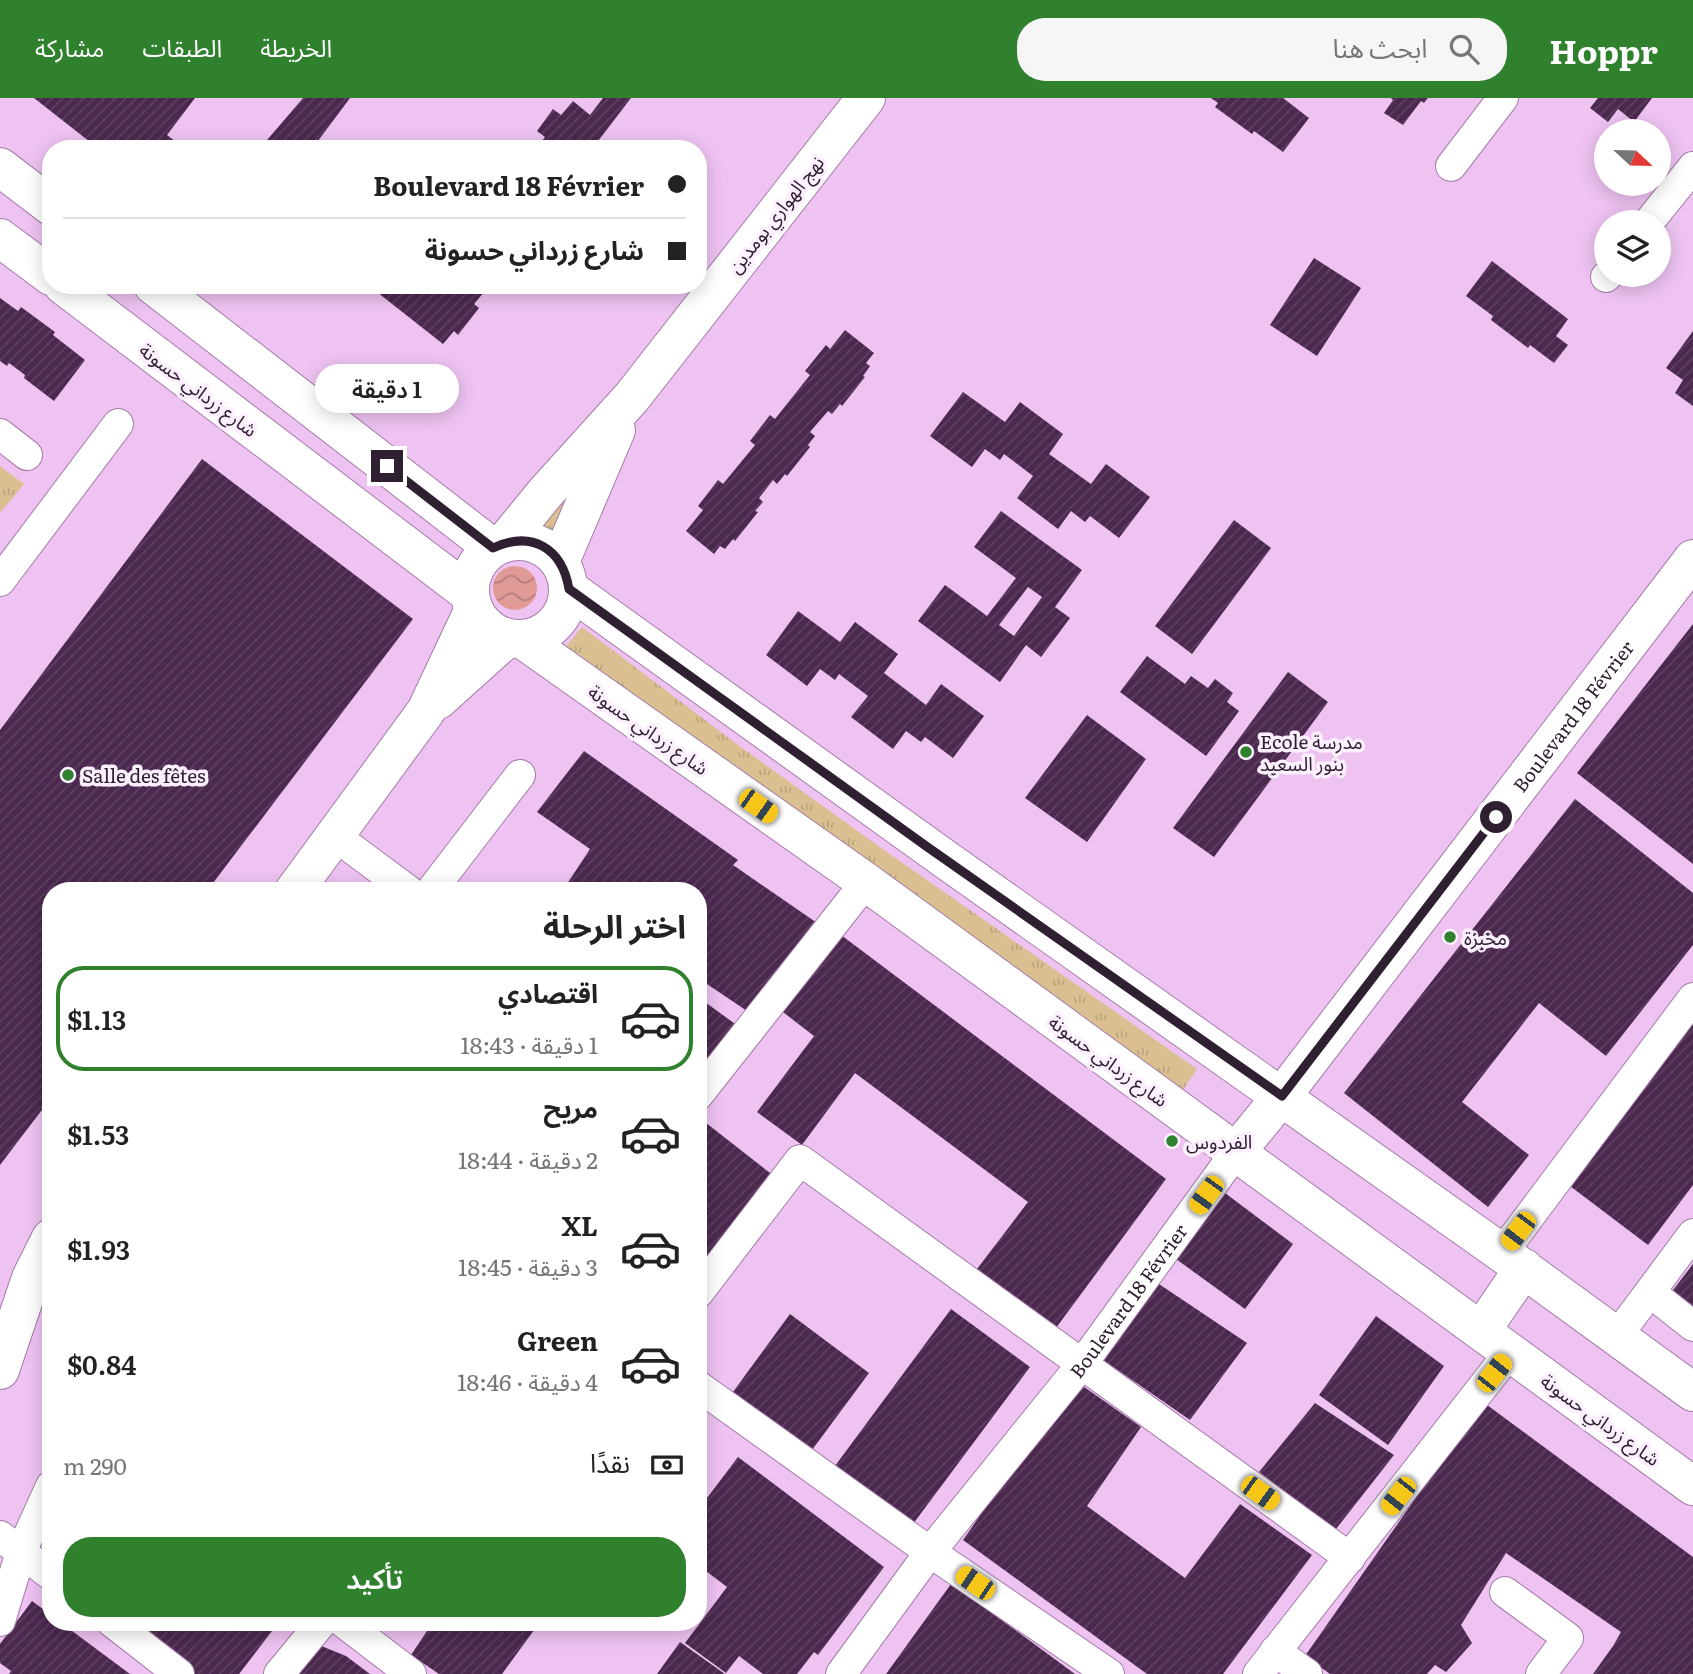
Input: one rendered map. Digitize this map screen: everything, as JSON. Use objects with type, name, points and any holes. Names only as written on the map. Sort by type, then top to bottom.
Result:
[{"type":"main road","name":"نهج الهواري بومدين","points":[[632,397],[866,98]]},
{"type":"main road","points":[[0,167],[42,199]]},
{"type":"main road","points":[[0,237],[42,269]]},
{"type":"main road","name":"شارع زرداني حسونة","points":[[75,294],[472,602]]},
{"type":"main road","points":[[165,294],[499,545],[521,540],[536,543],[550,551],[564,575],[938,854],[1282,1096],[1693,1392]]},
{"type":"main road","points":[[632,397],[594,478],[564,575],[567,602],[562,613],[546,631],[535,636],[515,638],[494,632],[482,622],[472,602],[471,581],[475,568],[483,557],[499,545],[632,397]]},
{"type":"main road","name":"Boulevard 18 Février","points":[[1237,1152],[1693,559]]},
{"type":"main road","points":[[301,882],[426,711],[472,602]]},
{"type":"main road","points":[[426,711],[515,638]]},
{"type":"main road","name":"شارع زرداني حسونة","points":[[515,638],[866,882],[1693,1486]]},
{"type":"main road","points":[[1496,1342],[1513,1261]]},
{"type":"main road","points":[[0,1370],[41,1283]]},
{"type":"street","points":[[1451,166],[1503,98]]},
{"type":"street","points":[[1658,210],[1693,166]]},
{"type":"street","points":[[0,581],[118,424]]},
{"type":"street","points":[[0,434],[27,455]]},
{"type":"street","points":[[438,882],[520,775]]},
{"type":"street","points":[[335,836],[397,882]]},
{"type":"street","points":[[707,1084],[866,882]]},
{"type":"street","points":[[1513,1261],[1693,998]]},
{"type":"street","name":"Boulevard 18 Février","points":[[841,1674],[930,1552],[1082,1364],[1237,1152]]},
{"type":"street","points":[[707,1281],[800,1160],[1350,1558]]},
{"type":"street","points":[[1617,1336],[1693,1234]]},
{"type":"street","points":[[1650,1292],[1693,1326]]},
{"type":"street","points":[[1307,1674],[1267,1662],[1350,1558],[1496,1342]]},
{"type":"street","points":[[707,1392],[930,1552],[1109,1674]]},
{"type":"street","points":[[0,1621],[10,1544],[42,1499]]},
{"type":"street","points":[[10,1544],[42,1568]]},
{"type":"street","points":[[1504,1592],[1568,1638],[1541,1674]]},
{"type":"street","points":[[124,1631],[179,1674]]},
{"type":"street","points":[[279,1674],[315,1631]]},
{"type":"street","points":[[355,1631],[411,1674]]},
{"type":"green space","points":[[0,466],[24,484],[0,513]]},
{"type":"green space","points":[[570,487],[559,536],[534,522]]},
{"type":"green space","points":[[582,627],[734,742],[877,845],[1197,1069],[1183,1090],[560,654]]},
{"type":"water","points":[[515,566],[531,572],[537,588],[531,604],[515,610],[499,604],[493,588],[499,572]]},
{"type":"building","points":[[34,98],[195,98],[167,135],[173,140],[88,140]]},
{"type":"building","points":[[303,98],[350,98],[319,140],[267,140]]},
{"type":"building","points":[[603,98],[631,98],[599,140],[543,140],[545,137],[537,131],[553,109],[561,115],[573,101],[590,115]]},
{"type":"building","points":[[1211,98],[1283,98],[1309,118],[1283,152],[1215,107],[1218,103]]},
{"type":"building","points":[[1391,98],[1428,98],[1424,103],[1421,101],[1403,125],[1384,113],[1393,100]]},
{"type":"building","points":[[1598,98],[1652,98],[1636,119],[1630,119],[1618,109],[1610,119],[1604,119],[1590,108]]},
{"type":"building","points":[[1314,258],[1361,288],[1317,356],[1270,325]]},
{"type":"building","points":[[1492,261],[1568,319],[1556,336],[1568,345],[1554,363],[1530,345],[1528,348],[1491,320],[1493,316],[1466,296]]},
{"type":"building","points":[[379,294],[482,294],[474,304],[479,308],[458,335],[454,331],[443,344]]},
{"type":"building","points":[[0,298],[18,311],[21,307],[55,332],[53,335],[85,360],[54,401],[9,363],[7,366],[0,361]]},
{"type":"building","points":[[845,330],[874,353],[866,363],[870,366],[863,376],[865,377],[842,406],[840,404],[832,414],[828,411],[810,432],[815,436],[808,445],[810,447],[787,476],[785,474],[777,484],[773,480],[759,498],[763,502],[755,511],[758,512],[735,541],[733,539],[725,549],[720,546],[714,554],[686,531],[703,510],[698,506],[718,480],[723,484],[755,445],[750,441],[770,415],[775,419],[810,375],[805,371],[826,345],[830,349]]},
{"type":"building","points":[[1693,331],[1693,406],[1675,393],[1683,380],[1666,368]]},
{"type":"building","points":[[963,392],[1005,422],[1020,402],[1063,434],[1049,454],[1091,484],[1106,464],[1150,497],[1119,538],[1090,516],[1085,522],[1071,511],[1058,529],[1017,498],[1033,476],[1004,454],[1000,460],[985,449],[972,467],[930,436]]},
{"type":"building","points":[[202,459],[413,619],[214,882],[42,882],[42,1110],[0,1165],[0,730]]},
{"type":"building","points":[[1001,511],[1082,570],[1055,607],[1070,618],[1041,657],[1026,645],[1000,682],[918,621],[945,585],[987,616],[1016,578],[974,547]],"holes":[[[1028,587],[1042,597],[1014,636],[999,625]]]},
{"type":"building","points":[[1234,520],[1271,548],[1192,654],[1155,626]]},
{"type":"building","points":[[798,611],[840,642],[855,622],[898,654],[884,673],[926,705],[941,684],[984,716],[953,758],[925,737],[921,742],[906,731],[893,749],[851,717],[868,696],[839,674],[835,680],[820,669],[807,686],[766,655]]},
{"type":"building","points":[[1693,624],[1693,864],[1577,773]]},
{"type":"building","points":[[1147,656],[1185,684],[1191,676],[1208,688],[1215,679],[1233,693],[1227,702],[1239,711],[1206,756],[1120,692]]},
{"type":"building","points":[[1288,672],[1328,702],[1214,857],[1173,828]]},
{"type":"building","points":[[1087,715],[1146,759],[1087,842],[1025,798]]},
{"type":"building","points":[[584,751],[738,860],[733,865],[820,925],[753,1015],[707,984],[707,882],[568,882],[590,849],[537,812]]},
{"type":"building","points":[[1575,799],[1693,893],[1693,945],[1606,1056],[1539,1003],[1462,1102],[1529,1155],[1488,1207],[1344,1093]]},
{"type":"building","points":[[837,932],[1166,1179],[1053,1332],[974,1273],[1028,1202],[855,1073],[802,1145],[757,1112],[814,1036],[779,1009]]},
{"type":"building","points":[[707,1004],[738,1026],[707,1069]]},
{"type":"building","points":[[1693,1024],[1693,1185],[1648,1245],[1570,1186]]},
{"type":"building","points":[[707,1124],[779,1180],[707,1273]]},
{"type":"building","points":[[1225,1193],[1293,1244],[1245,1309],[1176,1259]]},
{"type":"building","points":[[1693,1264],[1693,1311],[1670,1294]]},
{"type":"building","points":[[1150,1278],[1247,1343],[1190,1420],[1096,1355]]},
{"type":"building","points":[[951,1309],[1030,1367],[913,1524],[835,1466]]},
{"type":"building","points":[[790,1314],[869,1373],[812,1450],[733,1392]]},
{"type":"building","points":[[1376,1316],[1444,1366],[1388,1445],[1319,1395]]},
{"type":"building","points":[[1080,1384],[1141,1427],[1087,1506],[1185,1578],[1240,1504],[1312,1555],[1223,1674],[1147,1674],[963,1540],[1020,1458]]},
{"type":"building","points":[[1483,1402],[1693,1557],[1693,1674],[1593,1674],[1621,1632],[1506,1553],[1461,1625],[1472,1643],[1446,1672],[1435,1665],[1427,1674],[1330,1674],[1305,1656]]},
{"type":"building","points":[[1315,1403],[1394,1455],[1336,1529],[1259,1472]]},
{"type":"building","points":[[738,1457],[884,1567],[818,1655],[814,1652],[797,1674],[763,1674],[739,1656],[726,1673],[685,1643],[694,1631],[707,1631],[707,1614],[727,1587],[707,1572],[707,1498]]},
{"type":"building","points":[[951,1584],[1018,1632],[1075,1674],[886,1674]]},
{"type":"building","points":[[32,1601],[42,1608],[42,1631],[72,1631],[130,1674],[9,1674],[11,1671],[0,1663],[0,1644]]},
{"type":"building","points":[[134,1631],[272,1631],[239,1674],[195,1674]]},
{"type":"building","points":[[427,1631],[533,1631],[502,1674],[439,1674],[411,1655]]},
{"type":"building","points":[[309,1641],[346,1656],[370,1674],[287,1674]]},
{"type":"building","points":[[680,1642],[725,1674],[657,1674]]},
{"type":"place","name":"Ecole مدرسة بنور السعيد","points":[[1246,752]]},
{"type":"place","name":"Salle des fêtes","points":[[68,775]]},
{"type":"place","name":"مخبزة","points":[[1450,937]]},
{"type":"place","name":"الفردوس","points":[[1172,1141]]},
{"type":"route","points":[[387,466],[493,548],[505,542],[521,540],[536,543],[550,551],[560,562],[569,589],[926,846],[1282,1096],[1496,817]]}]
